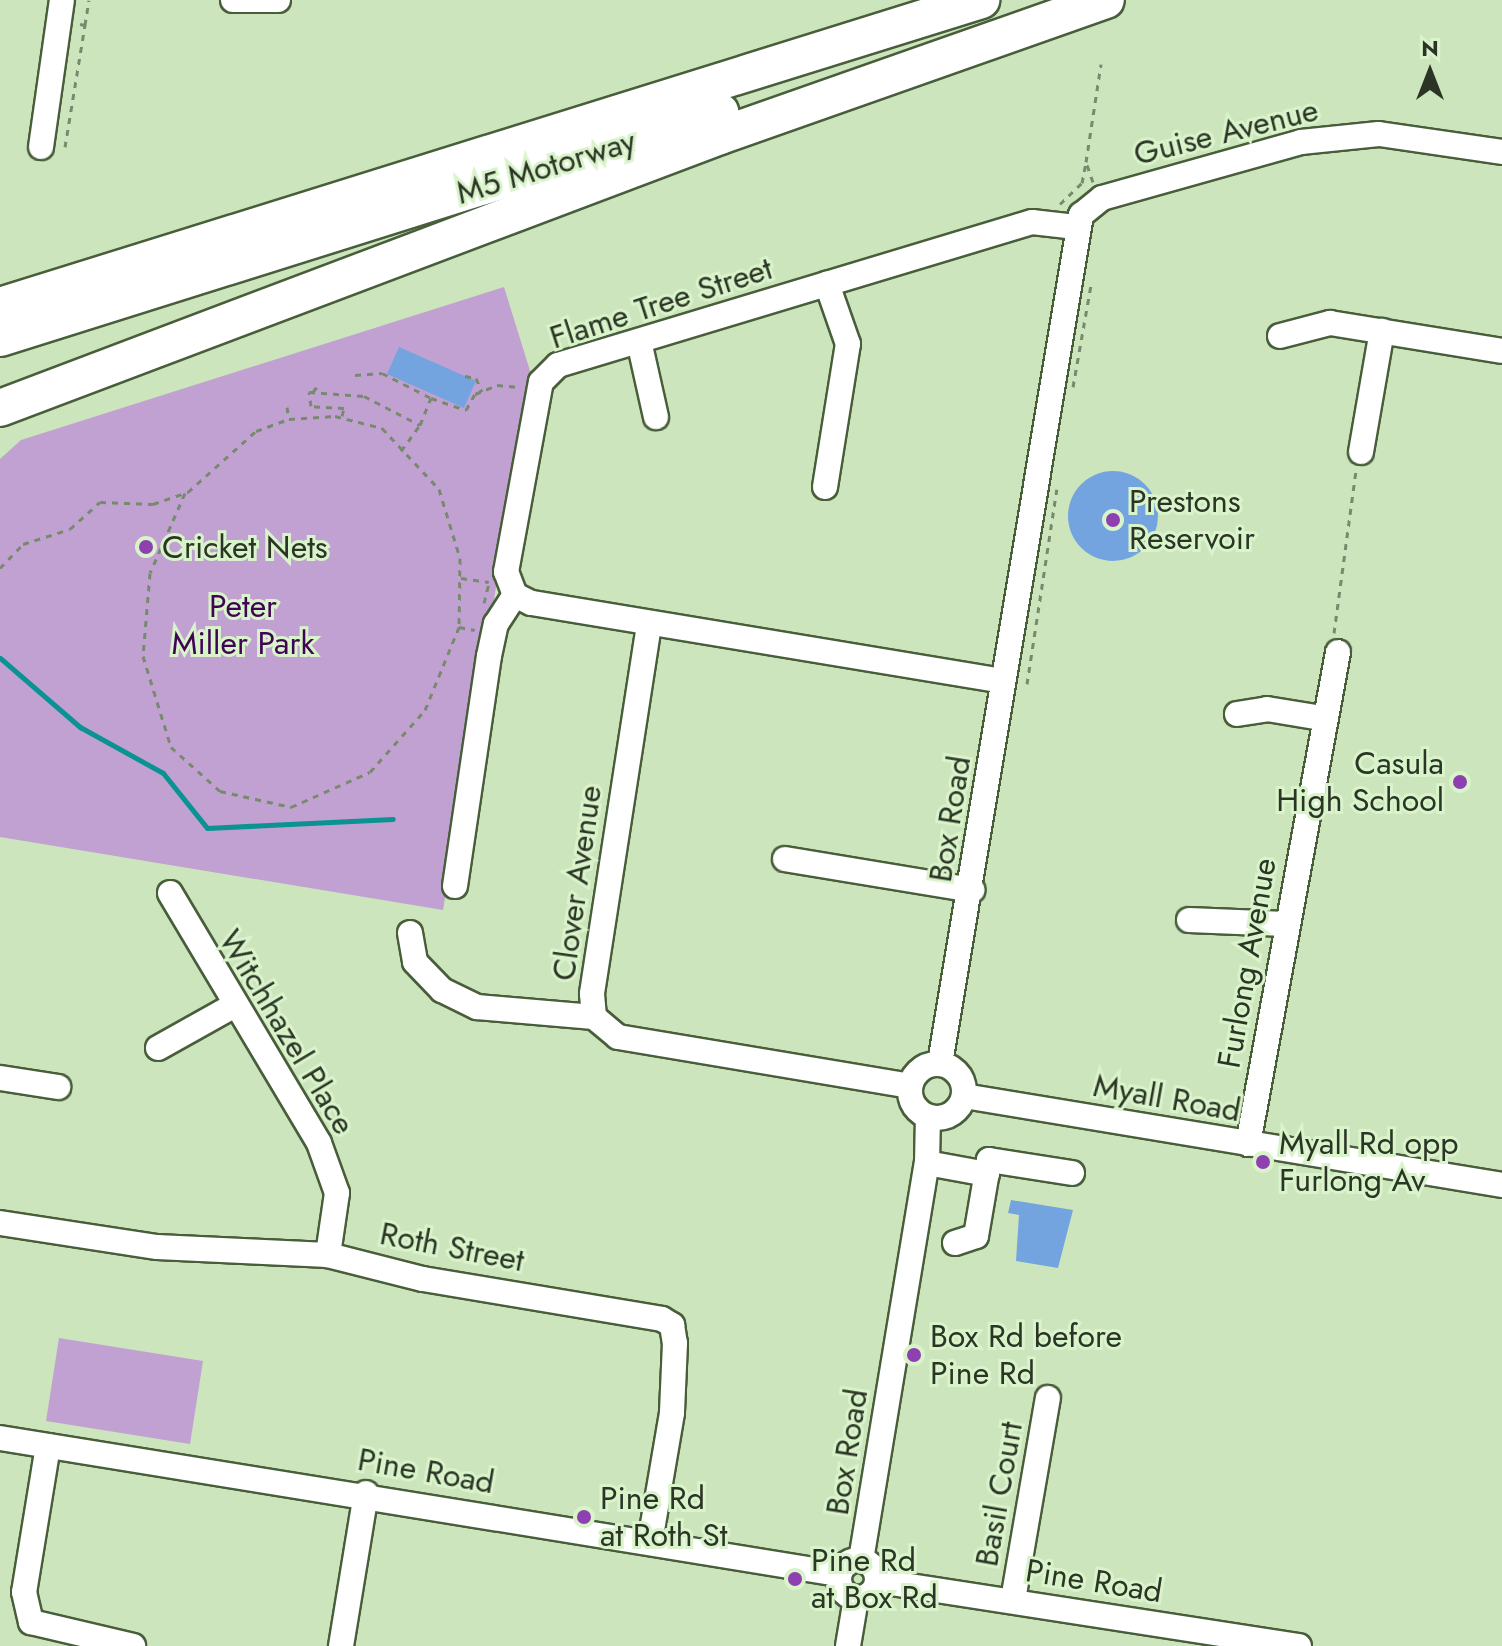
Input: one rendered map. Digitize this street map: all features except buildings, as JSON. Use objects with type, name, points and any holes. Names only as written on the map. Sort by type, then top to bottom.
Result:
[{"type":"highway","name":"M5 Motorway","points":[[0,306],[981,0]]},
{"type":"highway","name":"M5 Motorway","points":[[0,338],[1093,0]]},
{"type":"highway","points":[[0,408],[466,231],[1106,0]]},
{"type":"highway","points":[[0,423],[466,231]]},
{"type":"street","points":[[41,147],[62,0]]},
{"type":"street","points":[[233,0],[278,0]]},
{"type":"street","name":"Guise Avenue","points":[[1076,227],[1102,198],[1301,142],[1379,134],[1502,152]]},
{"type":"street","name":"Flame Tree Street","points":[[504,588],[547,372],[639,341],[1032,222],[1076,227]]},
{"type":"street","name":"Box Road","points":[[940,1063],[972,890],[1015,584],[1043,439],[1076,227]]},
{"type":"street","points":[[825,487],[848,344],[827,284]]},
{"type":"street","points":[[1280,336],[1314,323],[1502,351]]},
{"type":"street","points":[[1361,452],[1382,331]]},
{"type":"street","points":[[639,341],[656,417]]},
{"type":"street","points":[[455,886],[489,656],[504,588],[649,625],[1003,681]]},
{"type":"street","name":"Clover Avenue","points":[[649,625],[594,1017],[618,1037],[910,1086]]},
{"type":"street","name":"Furlong Avenue","points":[[1248,1144],[1322,718],[1338,652]]},
{"type":"street","points":[[1237,714],[1267,709],[1322,718]]},
{"type":"street","points":[[785,859],[972,890]]},
{"type":"street","name":"Witchhazel Place","points":[[170,893],[330,1170],[337,1213],[328,1255]]},
{"type":"street","points":[[1189,920],[1286,924]]},
{"type":"street","points":[[410,933],[415,962],[442,990],[477,1007],[594,1017]]},
{"type":"street","points":[[158,1048],[233,1006]]},
{"type":"street","points":[[940,1063],[956,1071],[964,1096],[954,1112],[928,1117],[914,1106],[910,1086],[923,1067],[940,1063]]},
{"type":"street","points":[[0,1078],[58,1087]]},
{"type":"street","name":"Myall Road","points":[[964,1096],[1502,1185]]},
{"type":"street","name":"Box Road","points":[[861,1560],[927,1163],[928,1117]]},
{"type":"street","points":[[955,1243],[976,1236],[989,1160],[1072,1173]]},
{"type":"street","points":[[927,1163],[987,1174]]},
{"type":"street","name":"Roth Street","points":[[0,1223],[157,1247],[328,1255],[423,1279],[650,1315],[672,1325],[672,1413],[650,1542]]},
{"type":"street","name":"Basil Court","points":[[1013,1600],[1048,1398]]},
{"type":"street","name":"Pine Road","points":[[0,1438],[366,1493],[839,1574]]},
{"type":"street","points":[[48,1446],[24,1592],[31,1622],[133,1646]]},
{"type":"street","points":[[341,1646],[366,1493]]},
{"type":"street","points":[[861,1560],[878,1581],[871,1594],[856,1598],[844,1592],[839,1574],[861,1560]]},
{"type":"street","name":"Pine Road","points":[[878,1581],[1013,1600],[1169,1636],[1299,1646]]},
{"type":"street","points":[[848,1646],[856,1598]]},
{"type":"path","points":[[85,25],[89,0]]},
{"type":"path","points":[[1093,180],[1086,162],[1101,64]]},
{"type":"path","points":[[355,375],[382,373],[431,398],[466,410],[482,392],[524,388]]},
{"type":"path","points":[[465,376],[476,378],[482,392]]},
{"type":"path","points":[[319,384],[313,392],[311,406],[344,408],[342,417]]},
{"type":"path","points":[[313,392],[364,396],[420,425]]},
{"type":"path","points":[[401,451],[420,425],[431,398]]},
{"type":"path","points":[[287,407],[289,419]]},
{"type":"path","points":[[342,417],[382,428],[406,445],[453,518],[461,578],[459,627],[425,710],[370,772],[291,807],[220,791],[171,747],[143,656],[150,573],[185,493],[224,453],[289,419],[342,417]]},
{"type":"path","points":[[1338,652],[1334,634],[1361,452]]},
{"type":"path","points":[[1027,684],[1055,481]]},
{"type":"path","points":[[0,568],[23,544],[70,529],[100,502],[153,504],[185,493]]},
{"type":"path","points":[[459,627],[478,631],[504,588],[461,578]]},
{"type":"green space","name":"Peter Miller Park","points":[[504,287],[531,374],[443,910],[0,837],[0,459],[21,440]]},
{"type":"green space","points":[[59,1338],[203,1361],[190,1444],[46,1421]]},
{"type":"waterway","points":[[0,658],[80,727],[163,773],[207,828],[393,819]]},
{"type":"place","name":"Prestons Reservoir","points":[[1113,520]]},
{"type":"place","name":"Cricket Nets","points":[[146,547]]},
{"type":"place","name":"Casula High School","points":[[1460,782]]},
{"type":"place","name":"Myall Rd opp Furlong Av","points":[[1263,1162]]},
{"type":"place","name":"Box Rd before Pine Rd","points":[[914,1355]]},
{"type":"place","name":"Pine Rd at Roth St","points":[[584,1517]]},
{"type":"place","name":"Pine Rd at Box Rd","points":[[795,1579]]}]
